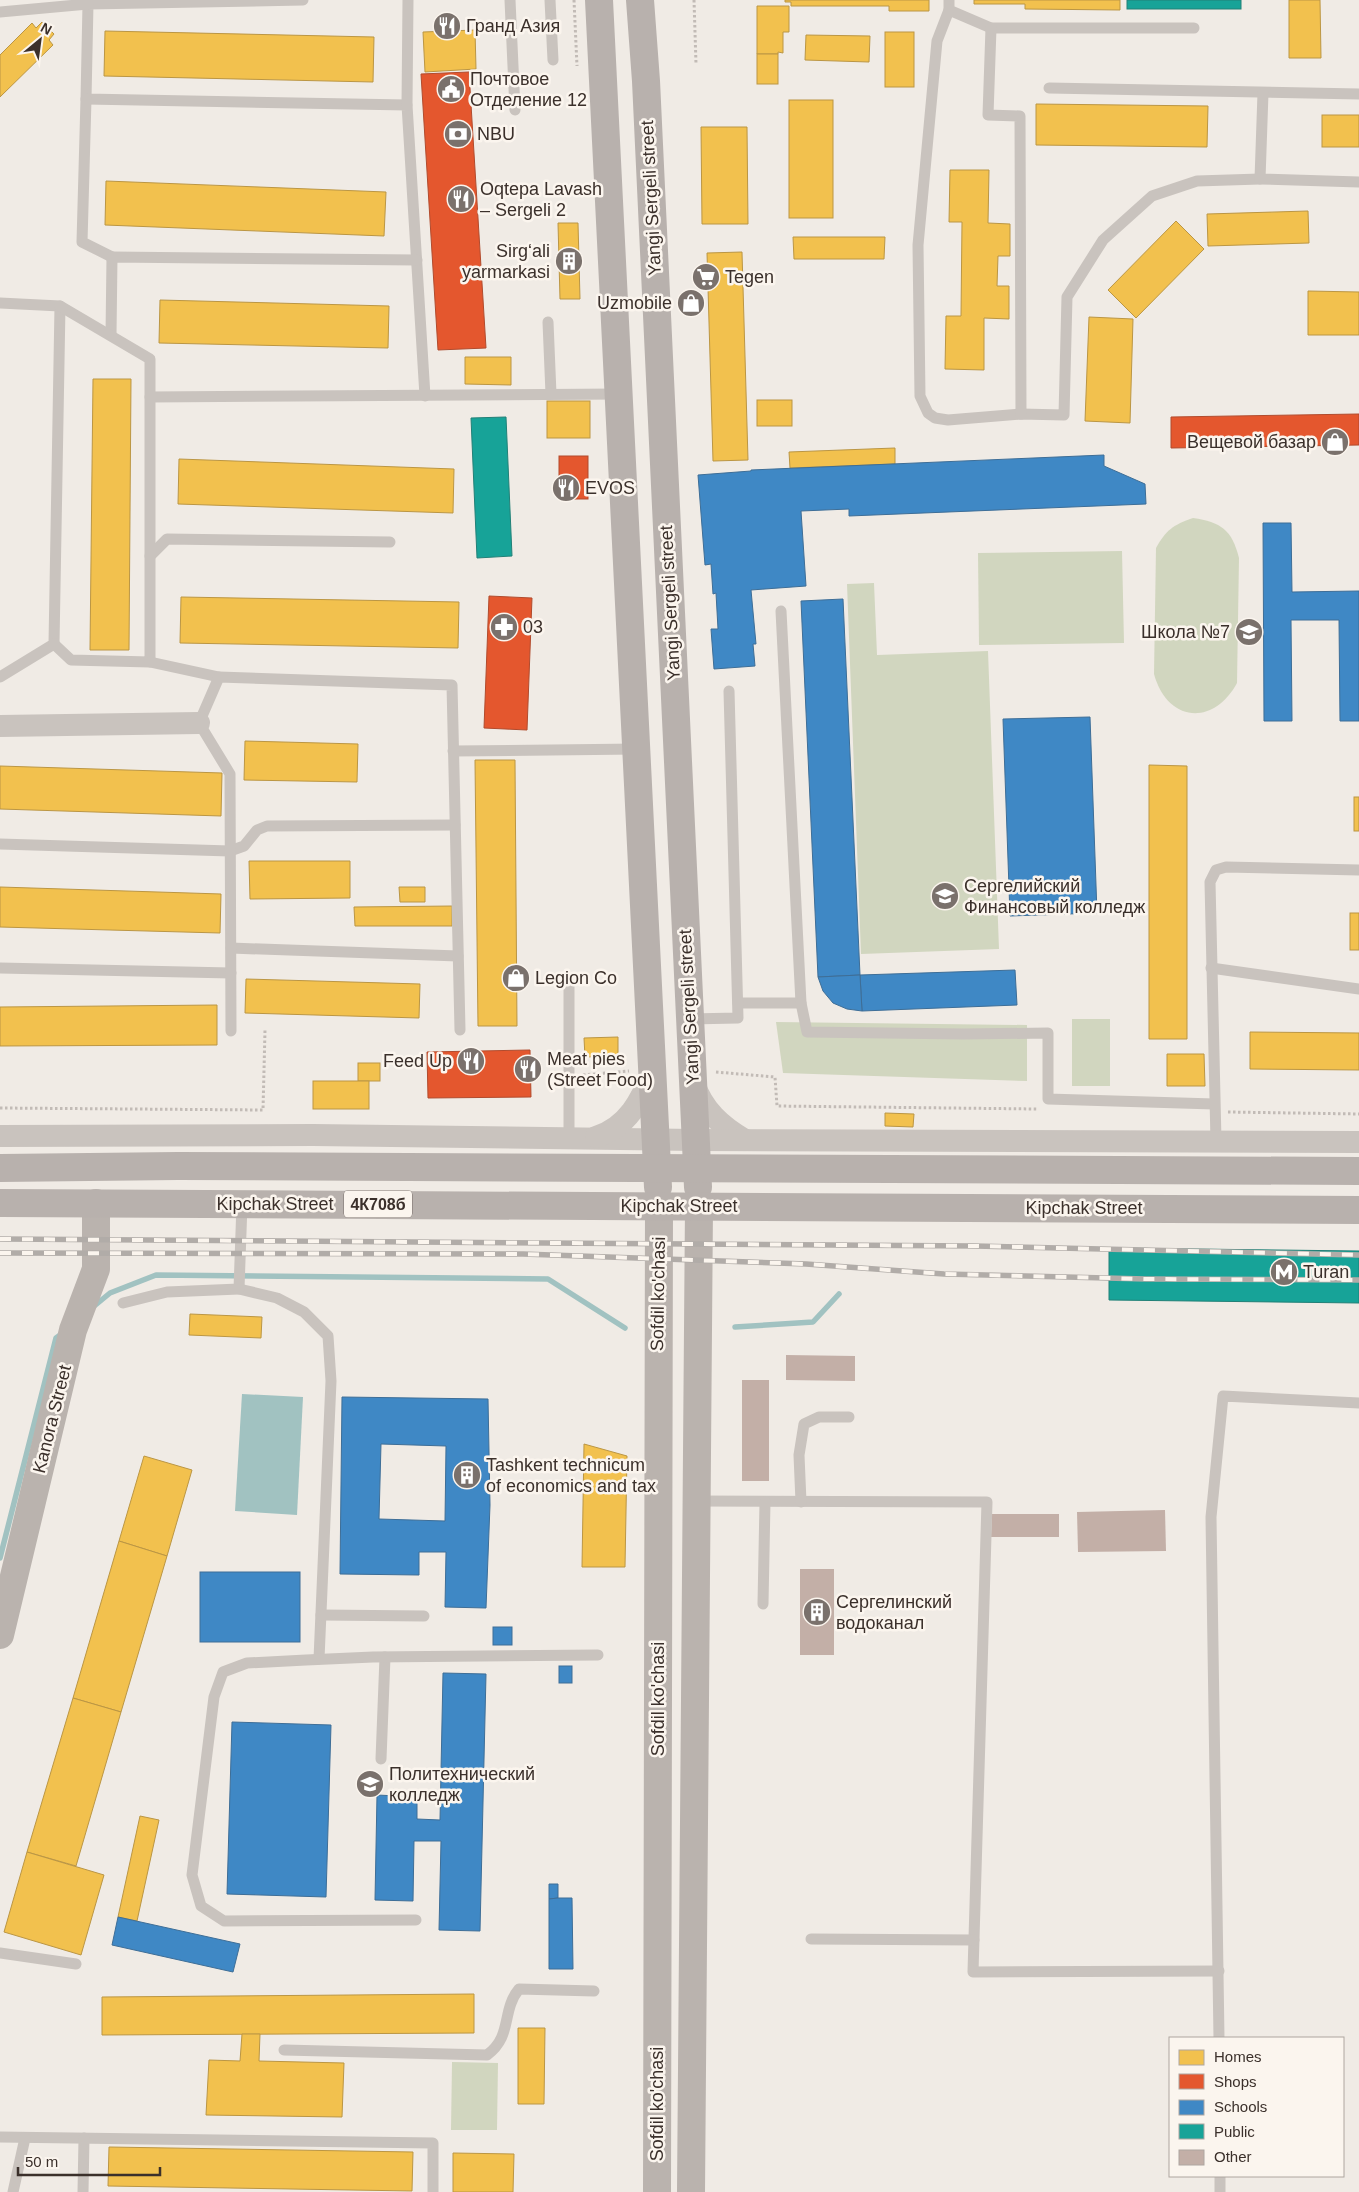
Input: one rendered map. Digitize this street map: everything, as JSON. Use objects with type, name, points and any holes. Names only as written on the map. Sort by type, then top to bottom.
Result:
[{"type":"main road","points":[[599,0],[637,749],[644,1071],[656,1139],[659,1206]]},
{"type":"main road","name":"Yangi Sergeli street","points":[[640,0],[647,111],[689,1019],[700,1071],[695,1140],[699,1206]]},
{"type":"main road","points":[[178,1166],[179,1204]]},
{"type":"main road","name":"Kipchak Street","points":[[0,1168],[178,1166],[1359,1171]]},
{"type":"main road","points":[[659,1206],[697,1168]]},
{"type":"main road","points":[[1153,1170],[1153,1208]]},
{"type":"main road","name":"Kipchak Street","points":[[0,1202],[1359,1210]]},
{"type":"street","points":[[0,726],[199,723]]},
{"type":"street","points":[[593,1138],[606,1134],[624,1122],[643,1094],[644,1071]]},
{"type":"street","points":[[700,1071],[700,1098],[708,1110],[729,1130],[745,1140]]},
{"type":"street","points":[[0,1136],[312,1135],[695,1140],[1359,1142]]},
{"type":"street","name":"Kanora Street","points":[[0,1635],[77,1320],[96,1269],[96,1203]]},
{"type":"street","name":"Sofdil ko'chasi","points":[[657,2192],[659,1206]]},
{"type":"street","name":"Sofdil ko'chasi","points":[[691,2192],[699,1206]]},
{"type":"street","points":[[658,1300],[698,1300]]},
{"type":"street","points":[[657,1934],[693,1934]]},
{"type":"lane","points":[[0,12],[88,2],[303,0]]},
{"type":"lane","points":[[408,0],[408,105],[425,396]]},
{"type":"lane","points":[[510,0],[515,110]]},
{"type":"lane","points":[[550,0],[553,60]]},
{"type":"lane","points":[[88,2],[82,242],[112,257],[417,260]]},
{"type":"lane","points":[[1194,28],[991,28],[949,5],[938,40],[918,245],[920,396],[928,413],[935,418],[948,420],[1021,414],[1064,415],[1067,297],[1103,240],[1152,196],[1197,181],[1359,182]]},
{"type":"lane","points":[[991,28],[988,116],[1020,116],[1021,414]]},
{"type":"lane","points":[[1049,88],[1359,94]]},
{"type":"lane","points":[[1260,180],[1263,93]]},
{"type":"lane","points":[[86,99],[408,105]]},
{"type":"lane","points":[[111,335],[112,257]]},
{"type":"lane","points":[[0,303],[60,306],[150,359],[150,662]]},
{"type":"lane","points":[[60,306],[54,644],[71,660],[150,662],[219,677],[452,685],[460,1030]]},
{"type":"lane","points":[[548,322],[551,394]]},
{"type":"lane","points":[[150,397],[619,394]]},
{"type":"lane","points":[[150,556],[167,539],[390,542]]},
{"type":"lane","points":[[781,611],[801,1003],[807,1032],[1048,1033],[1048,1099],[1215,1108]]},
{"type":"lane","points":[[0,677],[54,644]]},
{"type":"lane","points":[[219,677],[199,723],[230,774],[231,1031]]},
{"type":"lane","points":[[689,1019],[738,1018],[729,690]]},
{"type":"lane","points":[[453,751],[637,749]]},
{"type":"lane","points":[[0,844],[230,851],[244,846],[257,830],[267,826],[455,826]]},
{"type":"lane","points":[[1216,1142],[1210,882],[1216,870],[1226,867],[1359,870]]},
{"type":"lane","points":[[231,948],[458,956]]},
{"type":"lane","points":[[0,968],[231,973]]},
{"type":"lane","points":[[1211,968],[1359,989]]},
{"type":"lane","points":[[569,982],[569,1138]]},
{"type":"lane","points":[[738,1003],[801,1003]]},
{"type":"lane","points":[[240,1289],[242,1204]]},
{"type":"lane","points":[[123,1303],[167,1292],[240,1289],[277,1298],[304,1312],[328,1336],[330,1381],[319,1659]]},
{"type":"lane","points":[[1219,2037],[1211,1517],[1224,1396],[1359,1403]]},
{"type":"lane","points":[[801,1502],[799,1455],[804,1424],[819,1417],[849,1416]]},
{"type":"lane","points":[[696,1500],[765,1502],[987,1502],[973,1972],[1219,1971]]},
{"type":"lane","points":[[763,1604],[765,1502]]},
{"type":"lane","points":[[321,1614],[424,1616]]},
{"type":"lane","points":[[416,1920],[224,1922],[201,1906],[192,1875],[214,1697],[223,1672],[247,1663],[385,1656],[598,1655]]},
{"type":"lane","points":[[381,1759],[385,1656]]},
{"type":"lane","points":[[812,1939],[974,1940]]},
{"type":"lane","points":[[0,1953],[76,1964]]},
{"type":"lane","points":[[284,2050],[487,2055],[498,2047],[503,2036],[514,1995],[519,1989],[594,1991]]},
{"type":"lane","points":[[0,2137],[433,2143],[433,2192]]},
{"type":"lane","points":[[13,2192],[26,2138]]},
{"type":"lane","points":[[83,2192],[84,2138]]},
{"type":"lane","points":[[1220,2177],[1220,2192]]},
{"type":"path","points":[[574,0],[576,66]]},
{"type":"path","points":[[694,0],[696,64]]},
{"type":"path","points":[[0,1108],[263,1110],[265,1030]]},
{"type":"path","points":[[569,1076],[644,1071]]},
{"type":"path","points":[[700,1071],[775,1077],[777,1106],[1045,1110]]},
{"type":"path","points":[[1215,1108],[1359,1114]]},
{"type":"green space","points":[[1193,518],[1211,522],[1224,529],[1233,540],[1239,558],[1237,683],[1227,697],[1216,707],[1204,712],[1191,713],[1180,710],[1169,702],[1160,690],[1154,674],[1156,548],[1171,529]]},
{"type":"green space","points":[[1122,551],[1124,643],[979,645],[978,553]]},
{"type":"green space","points":[[874,583],[877,655],[988,651],[999,949],[861,954],[847,584]]},
{"type":"green space","points":[[1072,1019],[1110,1019],[1110,1086],[1072,1086]]},
{"type":"green space","points":[[776,1022],[1027,1025],[1027,1081],[783,1073]]},
{"type":"green space","points":[[452,2062],[498,2063],[497,2130],[451,2130]]},
{"type":"water","points":[[242,1394],[303,1397],[297,1515],[235,1511]]},
{"type":"building: Homes","points":[[785,0],[929,0],[929,11],[889,11],[889,6],[791,6],[791,2],[785,2]]},
{"type":"building: Homes","points":[[974,0],[1120,0],[1120,10],[1025,9],[1025,4],[974,4]]},
{"type":"building: Homes","points":[[1289,0],[1320,0],[1321,58],[1289,58]]},
{"type":"building: Homes","points":[[757,6],[789,6],[789,32],[783,32],[783,53],[757,54]]},
{"type":"building: Homes","points":[[42,22],[54,34],[49,40],[53,45],[0,97],[0,55],[32,23],[36,28]]},
{"type":"building: Homes","points":[[475,30],[476,69],[425,72],[423,32]]},
{"type":"building: Homes","points":[[105,31],[374,37],[373,82],[104,76]]},
{"type":"building: Homes","points":[[885,32],[914,32],[914,87],[885,87]]},
{"type":"building: Homes","points":[[806,35],[870,36],[869,62],[805,60]]},
{"type":"building: Homes","points":[[757,54],[778,54],[778,84],[757,84]]},
{"type":"building: Homes","points":[[789,100],[833,100],[833,218],[789,218]]},
{"type":"building: Homes","points":[[1036,104],[1208,106],[1207,147],[1036,145]]},
{"type":"building: Homes","points":[[1322,115],[1359,115],[1359,147],[1322,147]]},
{"type":"building: Homes","points":[[701,127],[747,127],[748,224],[702,224]]},
{"type":"building: Homes","points":[[950,170],[989,170],[988,223],[1010,224],[1010,256],[998,256],[997,286],[1009,286],[1009,319],[984,318],[984,370],[945,369],[946,316],[961,316],[962,222],[949,222]]},
{"type":"building: Homes","points":[[106,181],[386,192],[384,236],[105,225]]},
{"type":"building: Homes","points":[[1308,211],[1309,243],[1208,246],[1207,214]]},
{"type":"building: Homes","points":[[1176,221],[1204,249],[1136,318],[1108,290]]},
{"type":"building: Homes","name":"Sirgʻali yarmarkasi","points":[[558,223],[578,223],[580,299],[560,299]]},
{"type":"building: Homes","points":[[793,237],[885,237],[884,259],[794,259]]},
{"type":"building: Homes","points":[[742,252],[748,460],[713,461],[707,253]]},
{"type":"building: Homes","points":[[1308,291],[1359,292],[1359,335],[1308,335]]},
{"type":"building: Homes","points":[[160,300],[389,306],[388,348],[159,343]]},
{"type":"building: Homes","points":[[1089,317],[1133,319],[1130,423],[1085,421]]},
{"type":"building: Homes","points":[[465,357],[511,357],[511,385],[465,384]]},
{"type":"building: Homes","points":[[93,379],[131,379],[129,650],[90,650]]},
{"type":"building: Homes","points":[[757,400],[792,400],[792,426],[757,426]]},
{"type":"building: Homes","points":[[547,401],[590,401],[590,438],[547,438]]},
{"type":"building: Homes","points":[[895,448],[895,464],[790,468],[789,452]]},
{"type":"building: Homes","points":[[179,459],[454,469],[453,513],[178,504]]},
{"type":"building: Homes","points":[[181,597],[459,602],[458,648],[180,643]]},
{"type":"building: Homes","points":[[245,741],[358,744],[357,782],[244,780]]},
{"type":"building: Homes","points":[[475,760],[515,760],[517,1026],[478,1026]]},
{"type":"building: Homes","points":[[1149,765],[1187,766],[1187,1039],[1149,1039]]},
{"type":"building: Homes","points":[[0,766],[222,773],[221,816],[0,809]]},
{"type":"building: Homes","points":[[1354,797],[1359,797],[1359,831],[1354,831]]},
{"type":"building: Homes","points":[[249,861],[350,861],[350,898],[250,899]]},
{"type":"building: Homes","points":[[0,887],[221,894],[220,933],[0,927]]},
{"type":"building: Homes","points":[[399,887],[425,887],[425,902],[400,902]]},
{"type":"building: Homes","points":[[452,906],[452,926],[355,926],[354,907]]},
{"type":"building: Homes","points":[[1350,913],[1359,913],[1359,950],[1350,950]]},
{"type":"building: Homes","points":[[246,979],[420,984],[419,1018],[245,1013]]},
{"type":"building: Homes","points":[[217,1005],[217,1045],[0,1046],[0,1007]]},
{"type":"building: Homes","points":[[1250,1032],[1359,1033],[1359,1070],[1250,1069]]},
{"type":"building: Homes","points":[[618,1037],[618,1056],[585,1057],[584,1038]]},
{"type":"building: Homes","points":[[1167,1054],[1204,1054],[1205,1086],[1167,1086]]},
{"type":"building: Homes","points":[[358,1063],[380,1063],[380,1081],[358,1081]]},
{"type":"building: Homes","points":[[313,1081],[369,1081],[369,1109],[313,1109]]},
{"type":"building: Homes","points":[[885,1113],[914,1114],[913,1127],[885,1126]]},
{"type":"building: Homes","points":[[190,1314],[262,1317],[261,1338],[189,1335]]},
{"type":"building: Homes","points":[[584,1444],[627,1456],[625,1567],[582,1567]]},
{"type":"building: Homes","points":[[144,1456],[192,1470],[167,1556],[119,1541]]},
{"type":"building: Homes","points":[[119,1541],[167,1556],[121,1712],[73,1698]]},
{"type":"building: Homes","points":[[73,1698],[121,1712],[76,1866],[27,1852]]},
{"type":"building: Homes","points":[[140,1816],[159,1820],[137,1921],[118,1917]]},
{"type":"building: Homes","points":[[27,1852],[104,1875],[81,1955],[4,1932]]},
{"type":"building: Homes","points":[[474,1994],[474,2033],[102,2035],[102,1997]]},
{"type":"building: Homes","points":[[518,2028],[545,2028],[544,2104],[518,2104]]},
{"type":"building: Homes","points":[[242,2034],[260,2034],[259,2061],[344,2063],[342,2117],[206,2115],[209,2060],[240,2061]]},
{"type":"building: Homes","points":[[109,2147],[413,2152],[412,2191],[108,2186]]},
{"type":"building: Homes","points":[[453,2153],[514,2154],[513,2192],[453,2192]]},
{"type":"building: Shops","points":[[469,72],[486,348],[438,350],[421,74]]},
{"type":"building: Shops","points":[[1359,414],[1359,445],[1171,448],[1171,417]]},
{"type":"building: Shops","points":[[559,456],[588,456],[588,499],[559,499]]},
{"type":"building: Shops","points":[[489,596],[532,598],[527,730],[484,728]]},
{"type":"building: Shops","points":[[530,1050],[531,1097],[428,1098],[427,1052]]},
{"type":"building: Schools","points":[[1104,455],[1104,466],[1145,484],[1146,504],[849,516],[849,509],[801,511],[806,586],[751,590],[756,644],[753,644],[755,666],[714,669],[711,629],[718,629],[716,593],[713,594],[711,564],[705,565],[698,475],[751,470]]},
{"type":"building: Schools","points":[[1263,523],[1291,523],[1292,592],[1359,591],[1359,721],[1340,721],[1339,620],[1291,620],[1292,721],[1264,721]]},
{"type":"building: Schools","points":[[843,599],[860,975],[818,977],[801,601]]},
{"type":"building: Schools","points":[[1090,717],[1097,913],[1010,916],[1003,719]]},
{"type":"building: Schools","points":[[1015,970],[1017,1005],[862,1011],[860,975]]},
{"type":"building: Schools","points":[[860,975],[862,1011],[847,1009],[833,1003],[823,991],[818,977]]},
{"type":"building: Schools","name":"Tashkent technicum of economics and tax","points":[[342,1397],[488,1399],[490,1505],[486,1608],[445,1607],[446,1552],[419,1552],[419,1575],[340,1574]],"holes":[[[381,1444],[446,1446],[445,1521],[379,1519]]]},
{"type":"building: Schools","points":[[200,1572],[300,1572],[300,1642],[200,1642]]},
{"type":"building: Schools","points":[[493,1627],[512,1627],[512,1645],[493,1645]]},
{"type":"building: Schools","points":[[559,1666],[572,1666],[572,1683],[559,1683]]},
{"type":"building: Schools","points":[[443,1673],[486,1674],[480,1931],[439,1930],[441,1841],[414,1841],[413,1901],[375,1900],[377,1795],[417,1797],[417,1819],[440,1820]]},
{"type":"building: Schools","points":[[232,1722],[331,1725],[326,1897],[227,1894]]},
{"type":"building: Schools","points":[[549,1884],[558,1884],[558,1898],[549,1899]]},
{"type":"building: Schools","points":[[572,1898],[573,1969],[549,1969],[549,1899]]},
{"type":"building: Schools","points":[[118,1917],[240,1944],[233,1972],[112,1945]]},
{"type":"building: Public","points":[[1127,0],[1241,0],[1241,9],[1127,9]]},
{"type":"building: Public","points":[[506,417],[512,556],[477,558],[471,418]]},
{"type":"building: Public","points":[[1109,1248],[1359,1251],[1359,1303],[1109,1300]]},
{"type":"building: Other","points":[[786,1355],[855,1356],[855,1381],[786,1380]]},
{"type":"building: Other","points":[[742,1380],[769,1380],[769,1481],[742,1481]]},
{"type":"building: Other","points":[[1165,1510],[1166,1551],[1078,1552],[1077,1512]]},
{"type":"building: Other","points":[[992,1514],[1059,1514],[1059,1537],[991,1537]]},
{"type":"building: Other","name":"Сергелинский водоканал","points":[[800,1569],[834,1569],[834,1655],[800,1655]]},
{"type":"waterway","points":[[93,1307],[110,1293],[156,1275],[548,1279],[625,1328]]},
{"type":"waterway","points":[[735,1327],[813,1322],[839,1294]]},
{"type":"waterway","points":[[0,1558],[56,1338],[63,1333]]},
{"type":"railway","points":[[0,1239],[975,1246],[1359,1255]]},
{"type":"railway","points":[[0,1253],[523,1254],[806,1264],[944,1274],[1146,1279],[1359,1280]]},
{"type":"place","name":"Гранд Азия","points":[[447,26]]},
{"type":"place","name":"Почтовое Отделение 12","points":[[451,89]]},
{"type":"place","name":"NBU","points":[[458,134]]},
{"type":"place","name":"Oqtepa Lavash – Sergeli 2","points":[[461,199]]},
{"type":"place","name":"Sirgʻali yarmarkasi","points":[[569,261]]},
{"type":"place","name":"Tegen","points":[[706,277]]},
{"type":"place","name":"Uzmobile","points":[[691,303]]},
{"type":"place","name":"Вещевой базар","points":[[1335,442]]},
{"type":"place","name":"EVOS","points":[[566,488]]},
{"type":"place","name":"03","points":[[504,627]]},
{"type":"place","name":"Школа №7","points":[[1249,632]]},
{"type":"place","name":"Сергелийский Финансовый колледж","points":[[945,896]]},
{"type":"place","name":"Legion Co","points":[[516,978]]},
{"type":"place","name":"Feed Up","points":[[471,1061]]},
{"type":"place","name":"Meat pies (Street Food)","points":[[528,1069]]},
{"type":"place","name":"Turan","points":[[1284,1272]]},
{"type":"place","name":"Tashkent technicum of economics and tax","points":[[467,1475]]},
{"type":"place","name":"Сергелинский водоканал","points":[[817,1612]]},
{"type":"place","name":"Политехнический колледж","points":[[370,1784]]}]
